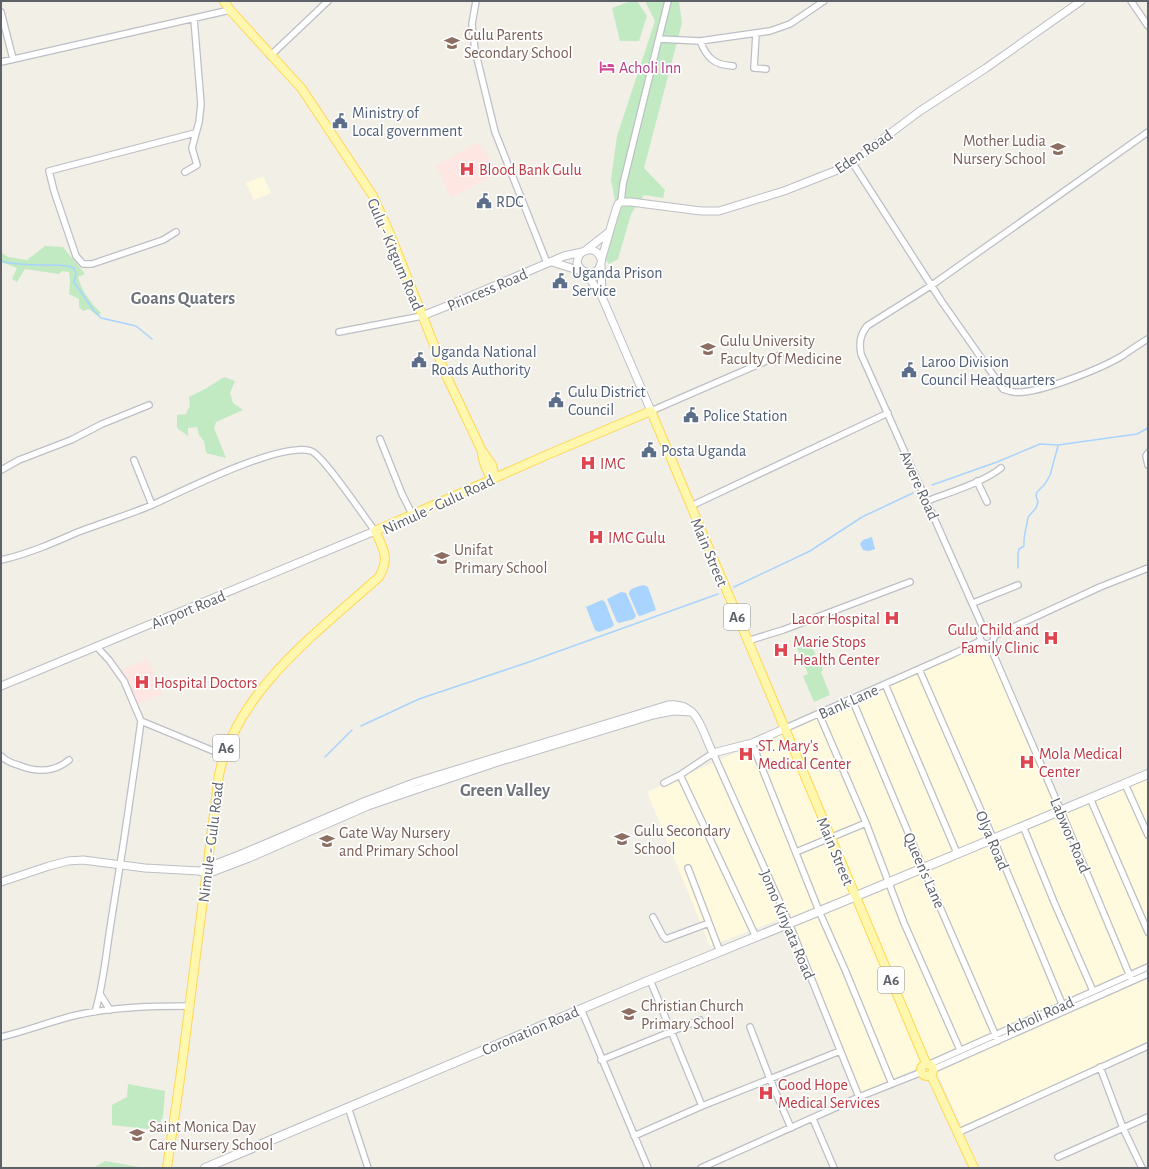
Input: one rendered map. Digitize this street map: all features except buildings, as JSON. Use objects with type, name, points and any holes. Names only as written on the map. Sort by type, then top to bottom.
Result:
[{"type":"main road","name":"Gulu - Kitgum Road","points":[[224,1],[270,56],[302,89],[373,196],[390,234],[446,375],[488,464],[493,479]]},
{"type":"main road","name":"Nimule - Gulu Road","points":[[167,1168],[190,1006],[205,871],[219,775],[223,755],[234,729],[272,677],[294,654],[379,577],[385,564],[385,556],[375,531],[651,411]]},
{"type":"main road","name":"Main Street","points":[[651,411],[856,896]]},
{"type":"main road","points":[[479,485],[488,464],[507,473]]},
{"type":"main road","name":"Coronation Road","points":[[206,1168],[650,980],[889,883],[1148,774]]},
{"type":"main road","name":"A6","points":[[856,896],[957,1133],[974,1168]]},
{"type":"main road","points":[[922,1072],[927,1076],[930,1068]]},
{"type":"street","points":[[270,56],[328,1]]},
{"type":"street","points":[[476,1],[472,24],[475,50],[495,132],[549,263],[593,273],[599,268],[618,204],[621,202],[623,184],[668,1]]},
{"type":"street","points":[[659,39],[700,41],[770,31],[790,24],[824,1]]},
{"type":"street","name":"Eden Road","points":[[621,202],[701,211],[719,211],[784,191],[835,171],[852,162],[920,111],[986,68],[1081,1]]},
{"type":"street","points":[[1131,1],[1148,26]]},
{"type":"street","points":[[1,62],[230,10]]},
{"type":"street","points":[[1,12],[12,59]]},
{"type":"street","points":[[185,172],[196,165],[192,148],[199,122],[201,104],[194,19]]},
{"type":"street","points":[[756,34],[754,68],[766,69]]},
{"type":"street","points":[[700,41],[712,60],[722,65],[733,66]]},
{"type":"street","points":[[932,285],[1148,132]]},
{"type":"street","points":[[176,232],[163,240],[92,264],[84,264],[76,256],[54,192],[49,171],[195,133]]},
{"type":"street","points":[[852,162],[942,302],[1003,388],[1008,391],[1023,392],[1046,387],[1068,379],[1122,356],[1148,339]]},
{"type":"street","points":[[602,297],[577,263],[579,255],[609,232]]},
{"type":"street","points":[[584,251],[591,249],[599,254],[601,262],[602,297]]},
{"type":"street","name":"Princess Road","points":[[422,316],[564,256],[584,251]]},
{"type":"street","name":"Awere Road","points":[[932,285],[868,326],[862,332],[859,346],[861,354],[984,630]]},
{"type":"street","name":"Main Street","points":[[602,297],[651,411]]},
{"type":"street","points":[[339,332],[422,316]]},
{"type":"street","points":[[651,411],[780,355]]},
{"type":"street","points":[[1,470],[19,460],[71,440],[102,424],[150,405]]},
{"type":"street","points":[[691,506],[888,413]]},
{"type":"street","points":[[380,439],[402,494],[412,514]]},
{"type":"street","points":[[1,560],[40,548],[152,505],[265,456],[297,450],[312,452],[317,455],[375,531]]},
{"type":"street","points":[[1148,453],[1146,456],[1148,465]]},
{"type":"street","points":[[134,460],[152,505]]},
{"type":"street","points":[[927,501],[977,481],[1001,468]]},
{"type":"street","points":[[977,481],[987,502]]},
{"type":"street","name":"Airport Road","points":[[1,686],[375,531]]},
{"type":"street","points":[[994,636],[990,630],[984,630],[980,636],[980,641],[984,644],[989,644],[993,641],[994,636],[1100,587],[1148,568]]},
{"type":"street","points":[[747,641],[783,630],[910,582]]},
{"type":"street","points":[[973,603],[1018,585]]},
{"type":"street","name":"Bank Lane","points":[[713,753],[752,743],[980,641]]},
{"type":"street","name":"Labwor Road","points":[[989,644],[1132,981]]},
{"type":"street","points":[[95,1012],[100,994],[141,721],[124,681],[116,668],[96,646]]},
{"type":"street","name":"Olya Road","points":[[919,669],[993,838],[1065,1011]]},
{"type":"street","points":[[885,684],[958,853]]},
{"type":"street","name":"Queen's Lane","points":[[852,699],[998,1041]]},
{"type":"street","points":[[1,882],[41,868],[68,861],[91,860],[120,865],[205,871],[249,858],[368,806],[455,773],[653,715],[673,711],[692,712],[700,722],[713,753],[680,775],[664,782]]},
{"type":"street","points":[[819,714],[866,823],[904,923],[960,1050]]},
{"type":"street","points":[[141,721],[223,755]]},
{"type":"street","points":[[752,743],[819,911],[892,1084]]},
{"type":"street","name":"Jomo Kinyata Road","points":[[713,753],[789,923],[859,1097]]},
{"type":"street","points":[[1,756],[6,761],[27,769],[41,771],[64,764],[69,760]]},
{"type":"street","points":[[680,775],[756,937]]},
{"type":"street","points":[[1125,784],[1148,835]]},
{"type":"street","points":[[1090,798],[1148,932]]},
{"type":"street","points":[[796,852],[866,823]]},
{"type":"street","points":[[1023,826],[1093,991]]},
{"type":"street","points":[[688,868],[720,952]]},
{"type":"street","points":[[653,917],[666,939],[709,923]]},
{"type":"street","name":"Acholi Road","points":[[930,1068],[960,1050],[1148,967]]},
{"type":"street","name":"Acholi Road","points":[[930,1068],[998,1041],[1148,974]]},
{"type":"street","points":[[650,980],[670,1032],[702,1106]]},
{"type":"street","points":[[100,994],[110,1010]]},
{"type":"street","points":[[1,1037],[26,1031],[54,1021],[95,1012],[135,1007],[190,1006]]},
{"type":"street","points":[[581,1009],[601,1060],[648,1168]]},
{"type":"street","points":[[601,1060],[700,1020]]},
{"type":"street","points":[[750,1027],[791,1128]]},
{"type":"street","points":[[957,1133],[1148,1046]]},
{"type":"street","points":[[634,1136],[702,1106],[840,1051]]},
{"type":"street","points":[[1100,1067],[1123,1128],[1142,1168]]},
{"type":"street","points":[[701,1168],[813,1119],[859,1097],[922,1072]]},
{"type":"street","points":[[348,1107],[368,1168]]},
{"type":"street","points":[[1058,1157],[1148,1117]]},
{"type":"street","points":[[813,1119],[834,1168]]},
{"type":"shaded area","name":"Blood Bank Gulu","points":[[479,142],[498,173],[451,198],[436,166]]},
{"type":"shaded area","points":[[263,176],[271,193],[254,200],[246,183]]},
{"type":"shaded area","points":[[981,644],[986,646],[1058,813],[1148,775],[1148,1041],[962,1127],[932,1062],[861,1093],[780,919],[710,946],[647,792]]},
{"type":"shaded area","name":"Hospital Doctors","points":[[148,659],[162,694],[136,705],[121,671]]},
{"type":"green space","points":[[631,1],[637,1],[647,16],[639,41],[620,41],[612,8]]},
{"type":"green space","points":[[645,1],[679,1],[682,23],[644,168],[665,190],[663,198],[644,195],[631,214],[618,259],[609,264],[605,259],[617,211],[611,180],[617,136],[655,21]]},
{"type":"green space","points":[[45,246],[63,247],[85,274],[78,277],[79,282],[87,296],[101,313],[98,316],[89,309],[83,311],[79,307],[79,299],[69,294],[69,272],[62,271],[59,274],[25,269],[17,282],[12,279],[17,268],[1,262],[1,252],[8,257],[27,260]]},
{"type":"green space","points":[[224,377],[235,381],[230,393],[233,403],[243,410],[216,422],[214,428],[226,458],[206,453],[204,441],[199,435],[197,427],[188,428],[188,436],[177,428],[177,415],[186,414],[190,407],[189,397]]},
{"type":"green space","points":[[807,644],[811,645],[823,670],[821,672],[830,695],[814,702],[803,676],[808,674],[797,648]]},
{"type":"green space","points":[[128,1084],[165,1091],[163,1117],[156,1130],[112,1125],[112,1105],[127,1097]]},
{"type":"green space","points":[[105,1161],[145,1168],[93,1168]]},
{"type":"water","points":[[872,537],[875,549],[869,551],[863,550],[860,544],[863,540]]},
{"type":"water","points":[[643,585],[648,587],[656,610],[640,616],[638,615],[629,592],[636,587]]},
{"type":"water","points":[[621,592],[626,593],[636,616],[634,619],[619,623],[617,622],[607,599]]},
{"type":"water","points":[[602,600],[605,602],[614,625],[599,632],[595,630],[586,607]]},
{"type":"waterway","points":[[1,261],[23,264],[64,265],[74,268],[76,274],[74,282],[94,311],[101,318],[136,326],[152,339]]},
{"type":"waterway","points":[[932,485],[997,462],[1040,444],[1058,445],[1137,434],[1148,428]]},
{"type":"waterway","points":[[1018,568],[1018,554],[1019,549],[1024,546],[1028,517],[1036,508],[1038,502],[1036,496],[1037,492],[1045,484],[1050,475],[1058,446]]},
{"type":"waterway","points":[[734,587],[810,551],[862,517],[913,493]]},
{"type":"waterway","points":[[361,726],[419,699],[526,663],[718,594]]},
{"type":"waterway","points":[[325,757],[352,730]]},
{"type":"place","name":"Gulu Parents Secondary School","points":[[452,43]]},
{"type":"place","name":"Acholi Inn","points":[[607,67]]},
{"type":"place","name":"Ministry of Local government","points":[[340,121]]},
{"type":"place","name":"Mother Ludia Nursery School","points":[[1058,149]]},
{"type":"place","name":"Blood Bank Gulu","points":[[467,169]]},
{"type":"place","name":"RDC","points":[[484,201]]},
{"type":"place","name":"Uganda Prison Service","points":[[560,281]]},
{"type":"place","name":"Gulu University Faculty Of Medicine","points":[[708,349]]},
{"type":"place","name":"Uganda National Roads Authority","points":[[419,360]]},
{"type":"place","name":"Laroo Division Council Headquarters","points":[[909,370]]},
{"type":"place","name":"Gulu District Council","points":[[556,400]]},
{"type":"place","name":"Police Station","points":[[691,415]]},
{"type":"place","name":"Posta Uganda","points":[[649,450]]},
{"type":"place","name":"IMC","points":[[588,463]]},
{"type":"place","name":"IMC Gulu","points":[[596,537]]},
{"type":"place","name":"Unifat Primary School","points":[[442,558]]},
{"type":"place","name":"Lacor Hospital","points":[[892,618]]},
{"type":"place","name":"Gulu Child and Family Clinic","points":[[1051,638]]},
{"type":"place","name":"Marie Stops Health Center","points":[[781,650]]},
{"type":"place","name":"Hospital Doctors","points":[[142,682]]},
{"type":"place","name":"ST. Mary's Medical Center","points":[[746,754]]},
{"type":"place","name":"Mola Medical Center","points":[[1027,762]]},
{"type":"place","name":"Gulu Secondary School","points":[[622,839]]},
{"type":"place","name":"Gate Way Nursery and Primary School","points":[[327,841]]},
{"type":"place","name":"Christian Church Primary School","points":[[629,1014]]},
{"type":"place","name":"Good Hope Medical Services","points":[[766,1093]]},
{"type":"place","name":"Saint Monica Day Care Nursery School","points":[[137,1135]]},
{"type":"district","name":"Goans Quaters","points":[[183,298]]},
{"type":"district","name":"Green Valley","points":[[505,790]]}]
